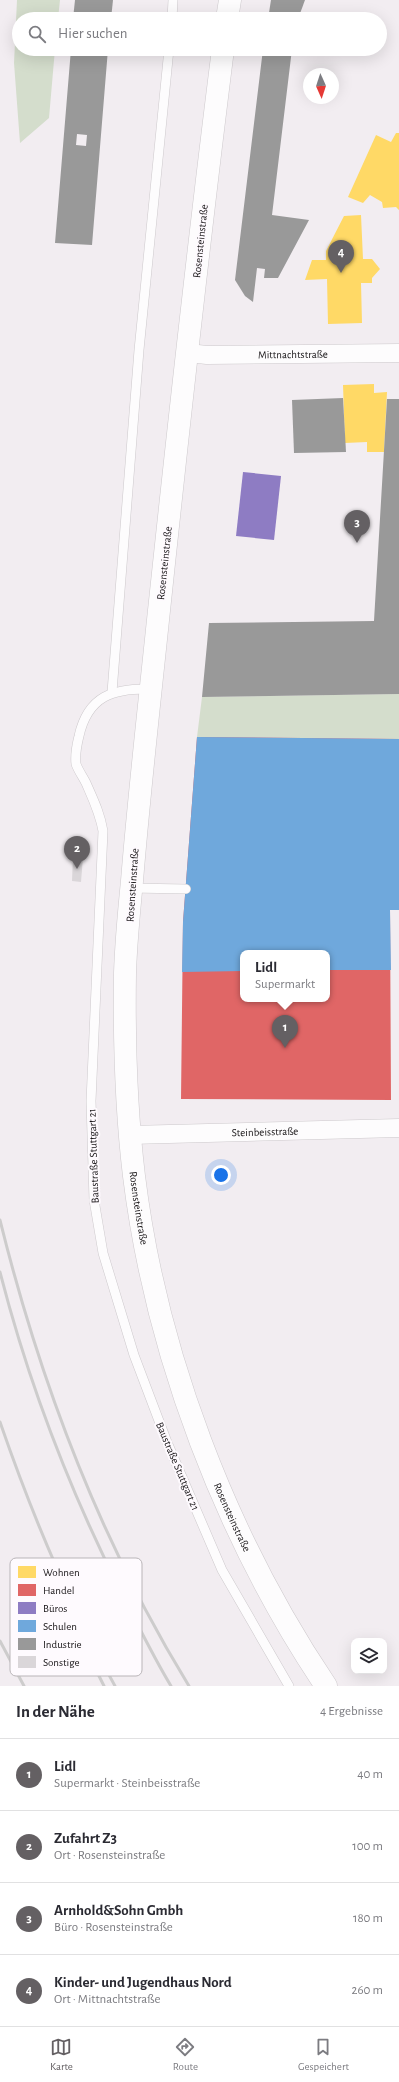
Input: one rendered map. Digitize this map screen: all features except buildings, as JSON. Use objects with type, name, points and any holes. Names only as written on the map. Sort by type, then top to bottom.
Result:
[{"type":"street","points":[[228,12],[230,0]]},
{"type":"street","name":"Rosensteinstraße","points":[[222,56],[151,689],[131,888],[125,970],[126,1066],[130,1135],[134,1178],[153,1277],[166,1332],[188,1405],[235,1523],[278,1607],[326,1686]]},
{"type":"street","name":"Mittnachtstraße","points":[[188,353],[206,355],[399,353]]},
{"type":"street","name":"Steinbeisstraße","points":[[130,1135],[399,1128]]},
{"type":"lane","points":[[172,12],[173,0]]},
{"type":"lane","points":[[112,692],[139,350],[168,56]]},
{"type":"lane","name":"Baustraße Stuttgart 21","points":[[151,689],[129,688],[112,692],[101,698],[89,710],[81,727],[77,743],[76,764],[100,815],[103,831],[91,1101],[94,1200],[103,1253],[134,1355],[167,1442],[222,1570],[289,1686]]},
{"type":"lane","points":[[131,888],[186,889]]},
{"type":"green space","points":[[17,0],[60,0],[59,12],[16,12]]},
{"type":"green space","points":[[14,56],[54,56],[49,118],[20,143]]},
{"type":"green space","points":[[399,694],[399,739],[197,737],[202,697]]},
{"type":"railway","points":[[0,1220],[16,1282],[54,1402],[76,1461],[120,1558]]},
{"type":"railway","points":[[0,1272],[24,1356],[38,1398],[87,1521],[105,1558]]},
{"type":"railway","points":[[0,1422],[52,1558]]},
{"type":"railway","points":[[142,1602],[189,1686]]},
{"type":"railway","points":[[142,1633],[171,1686]]},
{"type":"railway","points":[[0,1641],[10,1660]]},
{"type":"railway","points":[[19,1676],[24,1686]]},
{"type":"railway","points":[[99,1676],[104,1686]]},
{"type":"railway","points":[[110,1676],[115,1686]]},
{"type":"place","name":"Kinder- und Jugendhaus Nord","points":[[341,273]]},
{"type":"place","name":"Arnhold&Sohn Gmbh","points":[[357,543]]},
{"type":"place","name":"Zufahrt Z3","points":[[77,869]]},
{"type":"place","name":"Lidl","points":[[285,1048]]}]
